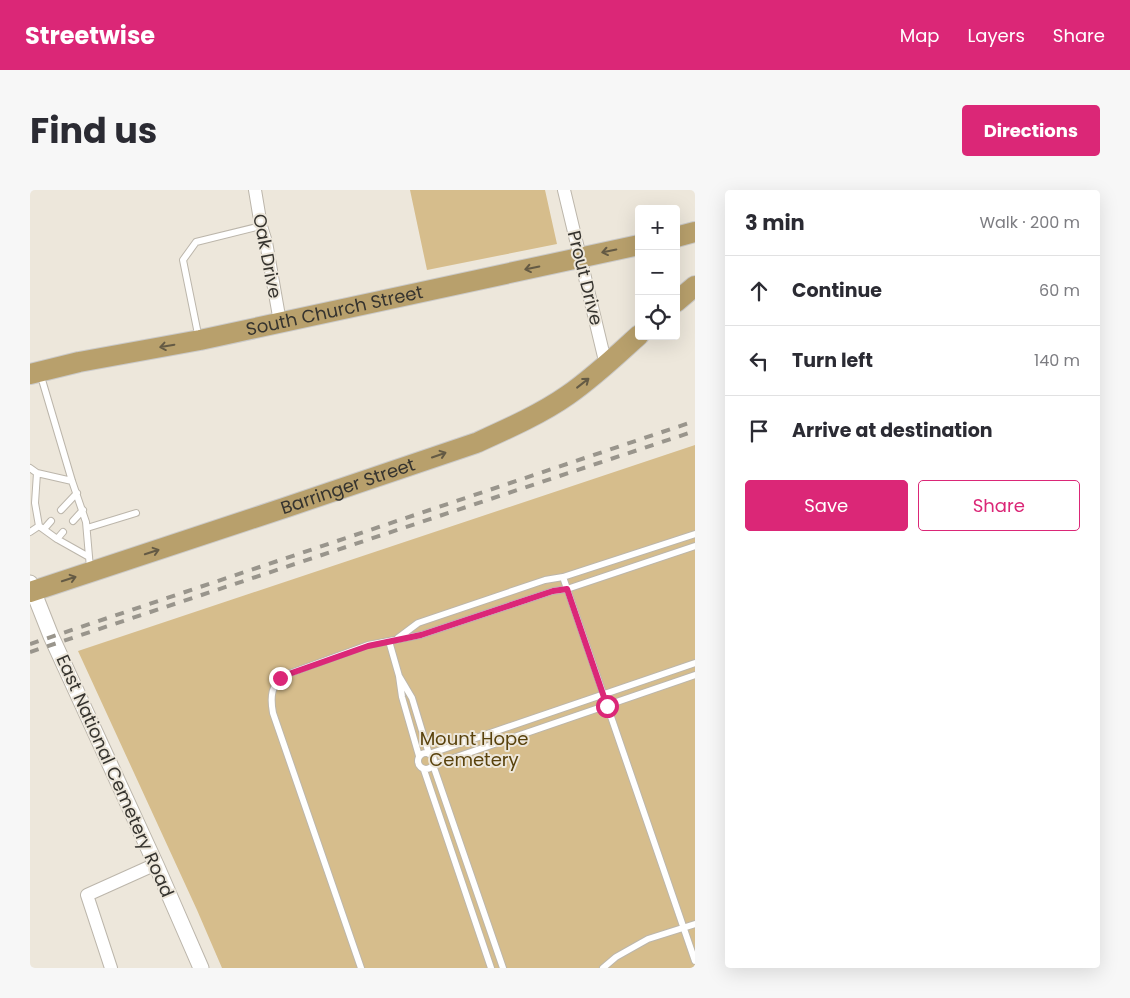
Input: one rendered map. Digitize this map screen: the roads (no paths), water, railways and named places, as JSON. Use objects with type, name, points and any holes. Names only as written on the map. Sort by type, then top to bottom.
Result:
[{"type":"highway","name":"South Church Street","points":[[35,373],[79,362],[200,340],[635,246]]},
{"type":"highway","points":[[680,299],[695,286]]},
{"type":"highway","name":"Barringer Street","points":[[31,589],[90,564],[287,507],[476,443],[502,432],[568,395],[606,365],[635,339]]},
{"type":"street","name":"Oak Drive","points":[[255,190],[280,322]]},
{"type":"street","name":"Prout Drive","points":[[564,190],[606,365]]},
{"type":"street","name":"East National Cemetery Road","points":[[31,589],[156,864],[201,968]]},
{"type":"street","points":[[111,968],[87,895],[156,864]]},
{"type":"lane","points":[[200,340],[183,260],[196,242],[261,226]]},
{"type":"lane","points":[[35,373],[83,510],[87,528],[90,564]]},
{"type":"lane","points":[[30,468],[37,473],[72,480]]},
{"type":"lane","points":[[37,473],[35,503],[42,528],[90,564]]},
{"type":"lane","points":[[61,510],[77,493]]},
{"type":"lane","points":[[73,521],[83,510]]},
{"type":"lane","points":[[87,528],[136,513]]},
{"type":"lane","points":[[30,532],[42,528],[51,521]]},
{"type":"lane","points":[[57,539],[63,532]]},
{"type":"lane","points":[[392,640],[418,623],[545,580],[563,578],[695,534]]},
{"type":"lane","points":[[361,968],[273,713],[272,696],[276,682],[286,675],[368,646],[421,635],[695,546]]},
{"type":"lane","points":[[563,578],[695,961]]},
{"type":"lane","points":[[392,640],[402,697],[419,756],[418,762],[424,770],[491,968]]},
{"type":"lane","points":[[419,756],[695,663]]},
{"type":"lane","points":[[424,770],[430,769],[433,765],[695,675]]},
{"type":"lane","points":[[399,676],[412,698],[429,754],[434,758],[433,765],[503,968]]},
{"type":"lane","points":[[603,968],[616,957],[643,942],[695,924]]},
{"type":"railway","points":[[30,644],[695,421]]},
{"type":"railway","points":[[30,652],[695,431]]},
{"type":"park label","name":"Mount Hope Cemetery","points":[[474,749]]}]
